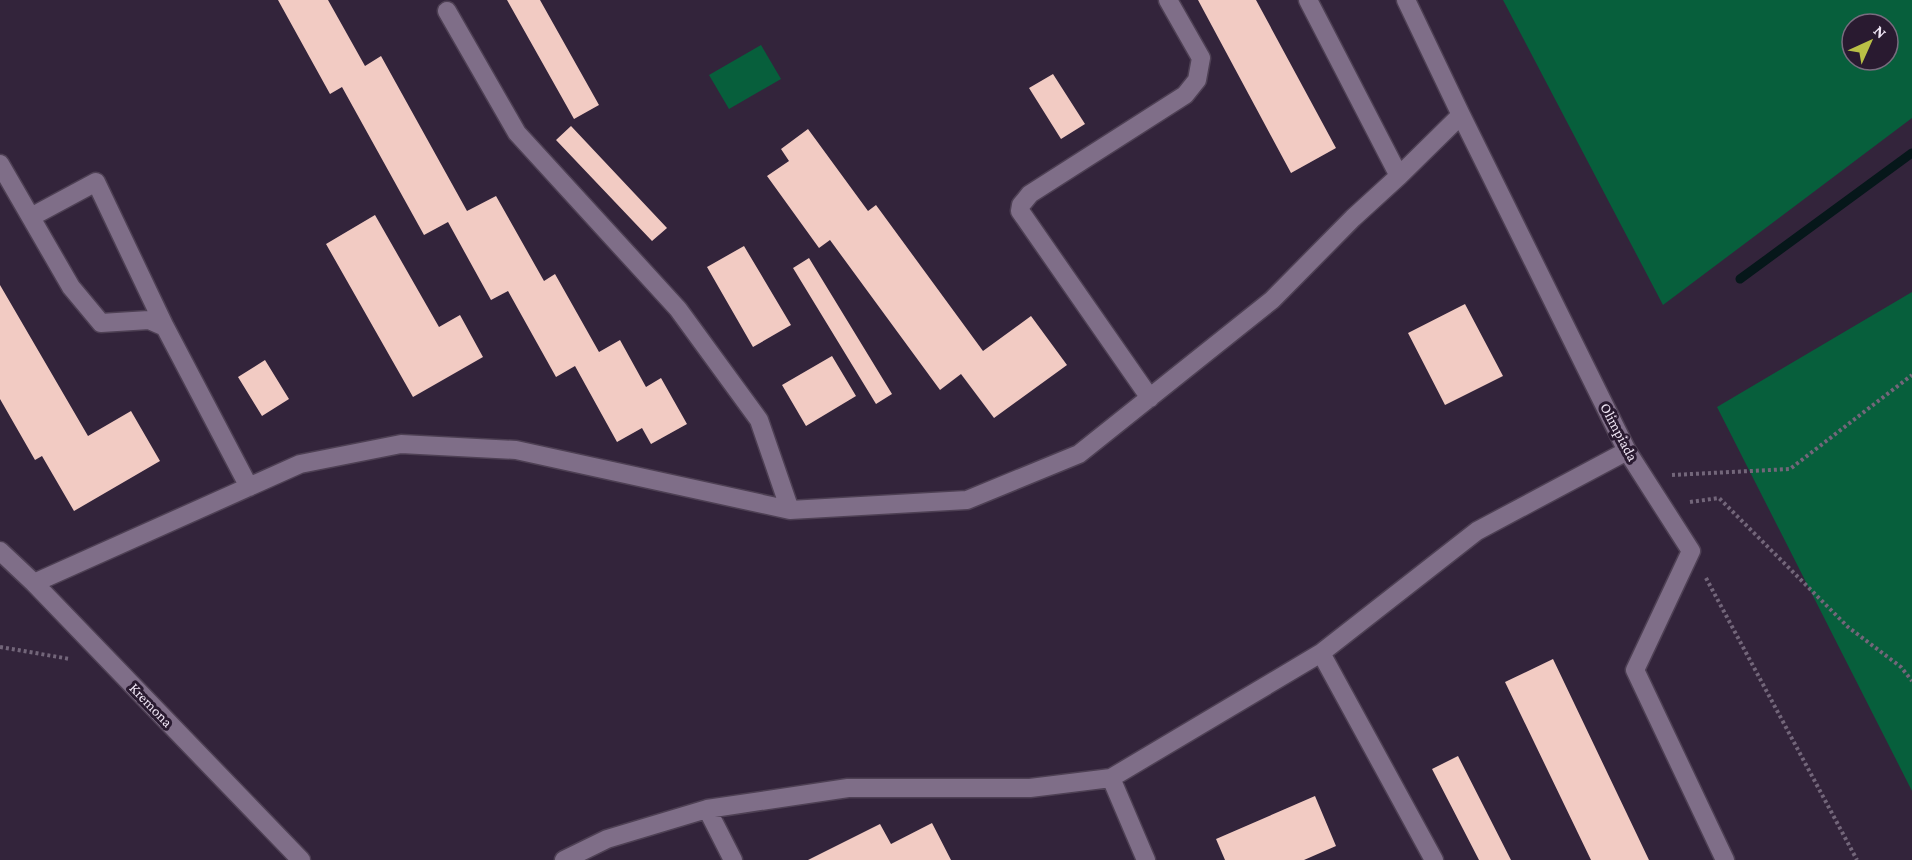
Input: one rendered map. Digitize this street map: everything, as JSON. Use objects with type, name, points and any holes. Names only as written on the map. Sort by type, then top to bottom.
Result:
[{"type":"street","points":[[1150,398],[1020,211],[1021,205],[1030,194],[1185,95],[1197,80],[1201,58],[1168,0]]},
{"type":"street","points":[[1308,0],[1399,176]]},
{"type":"street","name":"Olimpiada","points":[[1406,0],[1627,451],[1691,551]]},
{"type":"street","points":[[447,11],[517,133],[678,309],[759,420],[790,510]]},
{"type":"street","points":[[34,583],[300,464],[401,444],[516,450],[790,510],[968,500],[1079,454],[1272,300],[1353,218],[1461,115]]},
{"type":"street","points":[[0,164],[71,287],[101,322],[149,320],[165,327]]},
{"type":"street","points":[[31,217],[96,182],[165,327],[249,487]]},
{"type":"street","points":[[564,860],[607,839],[707,809],[848,788],[1030,788],[1111,778],[1322,653],[1477,531],[1627,451]]},
{"type":"street","name":"Kremona","points":[[0,551],[34,583],[301,860]]},
{"type":"street","points":[[1691,551],[1635,670],[1725,860]]},
{"type":"street","points":[[1322,653],[1434,860]]},
{"type":"street","points":[[1111,778],[1146,860]]},
{"type":"street","points":[[707,809],[733,860]]},
{"type":"path","points":[[1644,477],[1790,469],[1912,375]]},
{"type":"path","points":[[1662,506],[1719,498],[1848,627],[1901,667],[1912,681]]},
{"type":"path","points":[[1691,551],[1857,860]]},
{"type":"path","points":[[0,647],[114,666]]},
{"type":"green space","points":[[1503,0],[1912,0],[1912,118],[1663,305]]},
{"type":"green space","points":[[761,45],[781,79],[729,109],[709,75]]},
{"type":"green space","points":[[1912,292],[1912,791],[1717,407]]},
{"type":"building","points":[[278,0],[328,0],[365,66],[381,56],[467,211],[496,196],[544,281],[555,274],[599,352],[620,340],[646,387],[661,378],[687,424],[651,444],[642,428],[617,442],[575,366],[556,377],[508,291],[491,300],[448,222],[424,235],[342,87],[330,94]]},
{"type":"building","points":[[507,0],[540,0],[599,105],[574,119]]},
{"type":"building","points":[[1198,0],[1256,0],[1336,148],[1291,173]]},
{"type":"building","points":[[1053,74],[1085,124],[1061,139],[1029,88]]},
{"type":"building","points":[[571,126],[667,228],[652,241],[556,140]]},
{"type":"building","points":[[808,129],[868,211],[876,205],[983,351],[1031,316],[1067,365],[994,418],[961,374],[940,390],[830,240],[819,248],[767,176],[789,161],[781,149]]},
{"type":"building","points":[[375,215],[439,327],[460,315],[483,357],[413,397],[326,244]]},
{"type":"building","points":[[744,246],[791,325],[753,347],[707,267]]},
{"type":"building","points":[[809,258],[892,394],[876,404],[793,268]]},
{"type":"building","points":[[0,285],[88,436],[131,411],[160,461],[74,511],[42,456],[35,460],[0,399]]},
{"type":"building","points":[[1465,304],[1503,376],[1445,405],[1408,333]]},
{"type":"building","points":[[832,356],[856,396],[806,426],[782,385]]},
{"type":"building","points":[[265,360],[289,399],[262,416],[238,377]]},
{"type":"building","points":[[1553,659],[1649,860],[1591,860],[1505,682]]},
{"type":"building","points":[[1458,756],[1511,860],[1479,860],[1432,769]]},
{"type":"building","points":[[1315,796],[1336,846],[1304,860],[1225,860],[1216,839]]},
{"type":"building","points":[[932,823],[951,860],[808,860],[880,824],[891,844]]},
{"type":"waterway","points":[[1740,279],[1912,153]]}]
